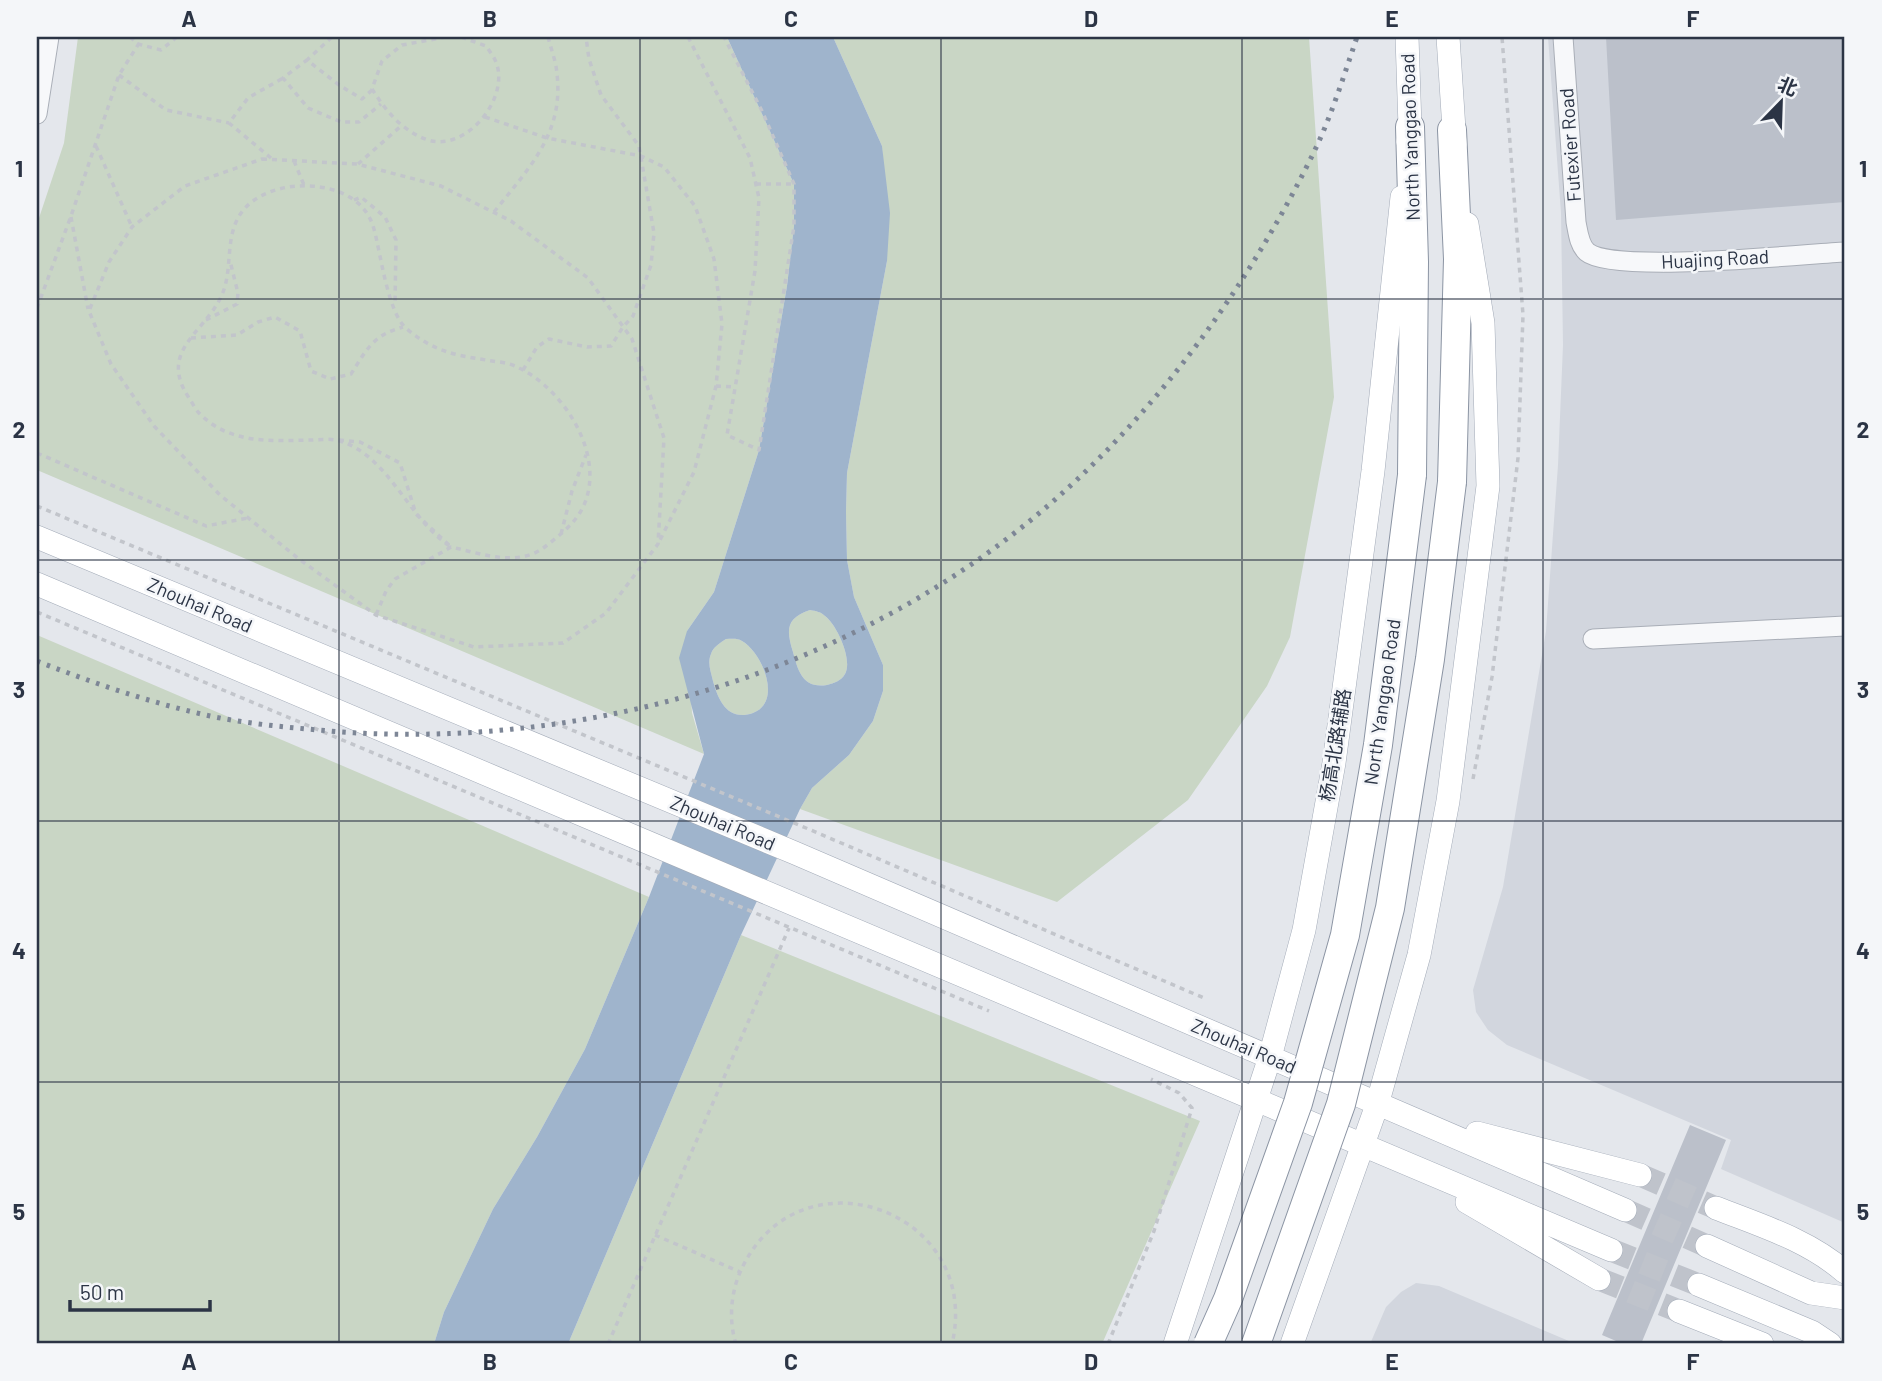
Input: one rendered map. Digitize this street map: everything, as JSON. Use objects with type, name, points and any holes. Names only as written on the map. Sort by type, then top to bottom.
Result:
[{"type":"highway","name":"North Yanggao Road","points":[[1208,1344],[1228,1299],[1298,1103],[1345,935],[1378,744],[1412,475],[1414,262],[1410,127]]},
{"type":"highway","name":"North Yanggao Road","points":[[1256,1344],[1341,1104],[1390,908],[1430,659],[1452,482],[1458,259],[1452,130]]},
{"type":"main road","name":"North Yanggao Road","points":[[1406,37],[1410,127]]},
{"type":"main road","name":"North Yanggao Road","points":[[1448,37],[1452,130]]},
{"type":"main road","name":"杨高北路辅路","points":[[1175,1344],[1270,1057],[1304,930],[1334,763],[1373,471],[1410,127]]},
{"type":"main road","points":[[1292,1344],[1377,1105],[1419,955],[1448,801],[1488,486],[1483,323],[1452,130]]},
{"type":"main road","name":"Zhouhai Road","points":[[37,537],[795,853],[1625,1210]]},
{"type":"main road","points":[[37,584],[648,843],[773,909],[799,907],[1611,1250]]},
{"type":"main road","name":"Zhouhai Road","points":[[1406,1115],[1640,1175]]},
{"type":"main road","points":[[1391,1158],[1599,1279]]},
{"type":"main road","points":[[1716,1208],[1802,1242],[1840,1265]]},
{"type":"main road","points":[[1707,1246],[1811,1293],[1845,1298]]},
{"type":"main road","points":[[1699,1285],[1812,1332],[1830,1344]]},
{"type":"main road","points":[[1679,1311],[1762,1344]]},
{"type":"street","points":[[37,114],[49,37]]},
{"type":"street","name":"Futexier Road","points":[[1563,37],[1576,222],[1579,238],[1586,251]]},
{"type":"street","name":"Huajing Road","points":[[1586,251],[1604,260],[1654,263],[1845,252]]},
{"type":"street","points":[[1593,639],[1845,626]]},
{"type":"path","points":[[130,37],[138,44],[161,50],[177,37]]},
{"type":"path","points":[[37,308],[96,145],[118,75],[143,37]]},
{"type":"path","points":[[229,123],[248,98],[283,78],[332,37]]},
{"type":"path","points":[[307,60],[362,99],[372,89],[382,61],[402,45],[431,37],[446,37]]},
{"type":"path","points":[[372,89],[381,104],[401,126],[429,141],[454,141],[485,117],[497,95],[498,66],[486,46],[461,37]]},
{"type":"path","points":[[494,212],[541,153],[555,116],[557,75],[548,37]]},
{"type":"path","points":[[523,370],[537,347],[549,339],[587,347],[611,346],[633,316],[651,265],[654,233],[639,146],[601,95],[589,59],[586,37]]},
{"type":"path","points":[[688,37],[750,158],[760,198],[755,271],[727,435],[759,450],[794,226],[794,184],[762,111],[724,37]]},
{"type":"path","points":[[118,75],[166,110],[229,123],[272,160]]},
{"type":"path","points":[[283,78],[308,108],[341,122],[359,122],[381,104]]},
{"type":"path","points":[[71,216],[89,311],[111,363],[154,426],[220,495],[299,559],[376,615],[474,647],[563,643],[607,613],[658,544],[694,472],[716,386],[722,324],[714,259],[695,206],[663,167],[641,156],[547,138],[485,117]]},
{"type":"path","points":[[356,164],[401,126]]},
{"type":"path","points":[[96,145],[132,227]]},
{"type":"path","points":[[89,311],[109,262],[132,227],[185,186],[262,159],[356,164],[441,186],[511,221],[588,278],[632,339],[664,438],[658,544]]},
{"type":"path","points":[[294,161],[304,185]]},
{"type":"path","points":[[756,184],[794,184]]},
{"type":"path","points":[[338,440],[362,452],[379,467],[433,536],[451,547],[515,560],[541,550],[567,530],[584,505],[589,477],[587,454],[579,432],[560,401],[539,379],[514,365],[449,354],[403,327],[390,297],[372,221],[353,200],[341,192],[304,185],[274,190],[251,201],[238,217],[232,234],[225,287],[220,300],[190,338],[177,360],[181,386],[199,413],[227,434],[257,441],[338,440],[360,442],[400,463],[416,514]]},
{"type":"path","points":[[353,200],[361,197],[385,217],[396,240],[394,307]]},
{"type":"path","points":[[204,321],[237,304],[238,293],[229,258]]},
{"type":"path","points":[[190,338],[237,335],[258,322],[275,317],[300,331],[311,371],[330,379],[351,374],[367,349],[384,332],[403,327]]},
{"type":"path","points":[[716,386],[735,387]]},
{"type":"path","points":[[37,453],[206,526],[248,518]]},
{"type":"path","points":[[561,534],[572,491],[587,454]]},
{"type":"path","points":[[37,506],[1204,998]]},
{"type":"path","points":[[376,615],[386,591],[396,579],[451,547]]},
{"type":"path","points":[[37,612],[639,865],[773,909],[789,929],[991,1012]]},
{"type":"path","points":[[608,1344],[799,907]]},
{"type":"path","points":[[1108,1344],[1154,1231],[1192,1108],[1179,1093],[1143,1076]]},
{"type":"path","points":[[736,1344],[732,1305],[740,1272],[752,1249],[770,1230],[799,1212],[832,1203],[866,1205],[883,1210],[913,1226],[931,1245],[945,1266],[955,1299],[956,1316],[952,1344]]},
{"type":"path","points":[[654,1235],[740,1272]]},
{"type":"shaded area","points":[[1548,37],[1845,37],[1845,1223],[1721,1169],[1731,1140],[1507,1045],[1488,1030],[1476,1012],[1473,990],[1503,887],[1546,631],[1558,465],[1563,345],[1561,213]]},
{"type":"shaded area","points":[[1416,1283],[1439,1286],[1576,1344],[1370,1344],[1386,1307],[1401,1292]]},
{"type":"green space","points":[[78,37],[727,37],[794,184],[794,226],[787,286],[759,450],[714,592],[687,631],[692,713],[704,754],[37,470],[37,224],[64,143]]},
{"type":"green space","points":[[833,37],[1309,37],[1334,397],[1290,637],[1267,686],[1188,800],[1057,902],[800,809],[812,788],[849,755],[873,721],[883,691],[883,665],[854,597],[847,560],[846,512],[847,473],[887,261],[882,146]]},
{"type":"green space","points":[[810,610],[822,614],[830,621],[839,635],[847,660],[845,674],[827,685],[812,684],[803,677],[791,644],[789,631],[792,621]]},
{"type":"green space","points":[[37,635],[649,897],[585,1049],[537,1137],[493,1209],[444,1312],[434,1344],[37,1344]]},
{"type":"green space","points":[[726,639],[742,641],[756,655],[762,666],[768,688],[767,699],[762,707],[753,713],[744,715],[731,712],[721,702],[715,688],[710,657],[715,647]]},
{"type":"green space","points":[[741,935],[1200,1121],[1102,1344],[568,1344]]},
{"type":"water","points":[[727,37],[833,37],[882,146],[890,213],[887,261],[847,473],[846,512],[847,560],[854,597],[883,665],[883,691],[873,721],[849,755],[812,788],[800,809],[741,935],[568,1344],[434,1344],[444,1312],[493,1209],[537,1137],[585,1049],[649,897],[704,754],[679,658],[687,631],[714,592],[759,450],[787,286],[794,226],[794,184]],"holes":[[[810,610],[822,614],[830,621],[839,635],[847,660],[845,674],[827,685],[812,684],[803,677],[791,644],[789,631],[792,621]],[[726,639],[742,641],[756,655],[762,666],[768,688],[767,699],[762,707],[753,713],[744,715],[731,712],[721,702],[715,688],[710,657],[715,647]]]},
{"type":"building","points":[[1606,37],[1845,37],[1845,202],[1616,220]]},
{"type":"building","points":[[1690,1125],[1726,1140],[1641,1344],[1623,1344],[1602,1335]]},
{"type":"tunnel","points":[[1640,1175],[1716,1208]]},
{"type":"tunnel","points":[[1625,1210],[1707,1246]]},
{"type":"tunnel","points":[[1611,1250],[1699,1285]]},
{"type":"tunnel","points":[[1599,1279],[1679,1311]]},
{"type":"railway","points":[[37,661],[144,699],[226,719],[341,732],[430,734],[518,729],[606,715],[692,695],[776,666],[857,631],[935,588],[1008,538],[1055,500],[1141,413],[1217,317],[1282,213],[1324,130],[1357,37]]}]
